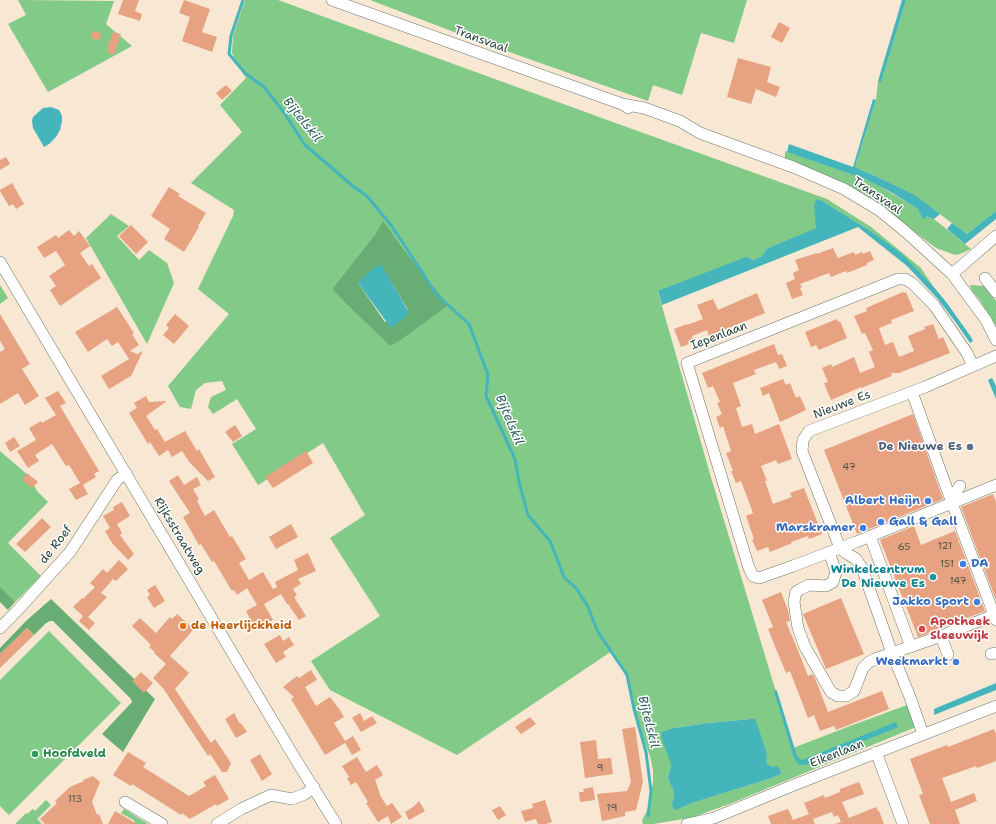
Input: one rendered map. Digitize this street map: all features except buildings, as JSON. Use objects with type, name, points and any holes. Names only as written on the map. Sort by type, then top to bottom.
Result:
[{"type":"street","name":"Transvaal","points":[[332,0],[622,104],[644,108],[680,122],[700,133],[793,167],[844,189],[879,210],[952,274],[986,320],[996,340]]},
{"type":"street","points":[[952,274],[996,236]]},
{"type":"street","name":"Rijksstraatweg","points":[[0,262],[296,760],[336,824]]},
{"type":"street","points":[[985,278],[996,292]]},
{"type":"street","name":"Iepenlaan","points":[[840,548],[759,578],[753,576],[749,568],[687,363],[898,279],[905,279],[912,283],[934,305],[967,353],[973,366]]},
{"type":"street","name":"Nieuwe Es","points":[[840,548],[802,451],[804,440],[809,431],[912,392],[996,356]]},
{"type":"street","points":[[829,552],[836,572],[833,582],[826,586],[809,586],[801,589],[796,592],[794,602],[798,628],[805,647],[831,692],[838,696],[846,696],[854,691],[863,668],[869,662],[995,617],[912,392]]},
{"type":"street","name":"de Roef","points":[[0,628],[70,552],[117,480],[126,473]]},
{"type":"street","points":[[923,734],[910,697],[892,654],[862,568],[856,559],[840,548],[996,485]]},
{"type":"street","points":[[952,502],[955,493],[960,486]]},
{"type":"street","points":[[870,536],[911,647]]},
{"type":"street","points":[[941,636],[948,654]]},
{"type":"street","name":"Eikenlaan","points":[[687,824],[716,821],[876,752],[996,706]]},
{"type":"street","points":[[876,752],[903,824]]},
{"type":"street","points":[[217,824],[242,809],[271,795],[292,799],[314,788]]},
{"type":"street","points":[[125,802],[162,824]]},
{"type":"green space","points":[[18,0],[114,1],[106,24],[132,46],[48,92],[8,24],[26,15]]},
{"type":"green space","points":[[245,0],[278,0],[827,199],[871,227],[921,268],[933,286],[902,255],[869,230],[824,202],[817,228],[766,249],[762,256],[753,260],[746,258],[658,292],[710,474],[793,748],[907,705],[916,727],[727,805],[690,818],[654,824],[643,824],[642,820],[648,809],[653,783],[653,770],[650,756],[640,730],[629,682],[621,664],[612,651],[457,755],[330,690],[311,661],[380,616],[330,538],[365,515],[323,443],[258,485],[232,444],[256,429],[237,399],[213,414],[208,407],[211,397],[226,390],[222,381],[205,383],[196,390],[191,409],[180,407],[168,386],[229,314],[198,289],[233,216],[234,210],[191,183],[242,132],[220,105],[246,78],[236,63],[232,53],[233,36]],"holes":[[[383,222],[449,305],[390,346],[332,289]],[[751,719],[767,764],[781,774],[681,808],[672,803],[674,797],[673,789],[668,778],[675,728],[707,723]]]},
{"type":"green space","points":[[370,0],[747,0],[734,43],[701,33],[682,95],[653,85],[648,101],[475,40]]},
{"type":"green space","points":[[906,0],[996,0],[996,211],[967,234],[915,196],[855,167],[876,100],[878,81],[881,81]]},
{"type":"green space","points":[[785,151],[876,184],[918,209],[921,216],[934,219],[971,249],[955,255],[936,248],[903,223],[785,158]]},
{"type":"green space","points":[[111,214],[129,226],[117,236],[139,260],[149,250],[167,263],[174,283],[147,344],[86,238]]},
{"type":"green space","points":[[383,221],[415,264],[449,305],[390,346],[332,289],[376,233]],"holes":[[[387,275],[408,310],[385,322],[358,283]]]},
{"type":"green space","points":[[0,285],[8,298],[0,304]]},
{"type":"green space","points":[[970,285],[984,286],[996,301],[996,326],[979,299],[972,291]]},
{"type":"green space","points":[[0,451],[29,476],[37,491],[48,502],[8,543],[41,576],[15,602],[0,586]]},
{"type":"green space","points":[[0,586],[15,602],[8,610],[0,602]]},
{"type":"green space","points":[[51,599],[155,699],[123,752],[102,734],[132,702],[131,699],[53,621],[46,623],[34,635],[27,628],[0,654],[0,648],[26,621]]},
{"type":"green space","name":"Hoofdveld","points":[[49,631],[121,703],[9,815],[0,806],[0,680]]},
{"type":"green space","points":[[46,800],[51,805],[37,819],[42,824],[15,824],[26,813],[27,814],[33,809],[35,811]]},
{"type":"green space","points":[[124,809],[148,824],[133,824],[135,821],[121,813]]},
{"type":"water","points":[[902,0],[906,0],[881,82],[878,81]]},
{"type":"water","points":[[873,99],[876,100],[855,167],[916,196],[940,214],[934,219],[926,216],[924,219],[918,209],[889,191],[865,179],[787,152],[789,144],[853,167]]},
{"type":"water","points":[[51,107],[59,110],[62,116],[62,121],[60,130],[56,137],[44,147],[33,128],[32,121],[33,117],[43,108]]},
{"type":"water","points":[[817,199],[869,230],[902,254],[947,303],[973,341],[970,343],[937,298],[907,266],[858,227],[662,305],[658,291],[746,257],[753,260],[762,256],[766,249],[816,228],[814,205]]},
{"type":"water","points":[[996,211],[996,219],[965,244],[947,229],[952,223],[967,234]]},
{"type":"water","points":[[378,265],[382,266],[409,313],[391,328],[358,283]]},
{"type":"water","points":[[992,378],[996,386],[996,399],[988,380]]},
{"type":"water","points":[[996,683],[996,690],[934,715],[934,709]]},
{"type":"water","points":[[776,690],[797,756],[802,760],[896,722],[898,727],[805,765],[799,765],[794,758],[774,691]]},
{"type":"water","points":[[755,719],[758,727],[767,754],[767,764],[772,767],[777,766],[780,769],[781,774],[692,803],[676,810],[673,808],[673,789],[668,778],[671,764],[661,737],[662,732],[675,728],[707,723]]},
{"type":"waterway","name":"Bijtelskil","points":[[243,0],[231,36],[229,54],[245,73],[264,87],[283,111],[305,145],[354,187],[367,196],[391,225],[437,295],[469,324],[488,375],[486,396],[515,459],[519,482],[528,515],[550,541],[564,577],[576,588],[587,605],[598,632],[627,675],[634,709],[646,752],[651,791],[648,816]]},
{"type":"place","name":"De Nieuwe Es","points":[[970,447]]},
{"type":"place","name":"Albert Heijn","points":[[928,501]]},
{"type":"place","name":"Gall & Gall","points":[[881,522]]},
{"type":"place","name":"Marskramer","points":[[863,528]]},
{"type":"place","name":"DA","points":[[963,564]]},
{"type":"place","name":"Winkelcentrum De Nieuwe Es","points":[[933,577]]},
{"type":"place","name":"Jakko Sport","points":[[977,602]]},
{"type":"place","name":"de Heerlijckheid","points":[[183,626]]},
{"type":"place","name":"Apotheek Sleeuwijk","points":[[922,629]]},
{"type":"place","name":"Weekmarkt","points":[[956,662]]},
{"type":"place","name":"Hoofdveld","points":[[35,754]]}]
